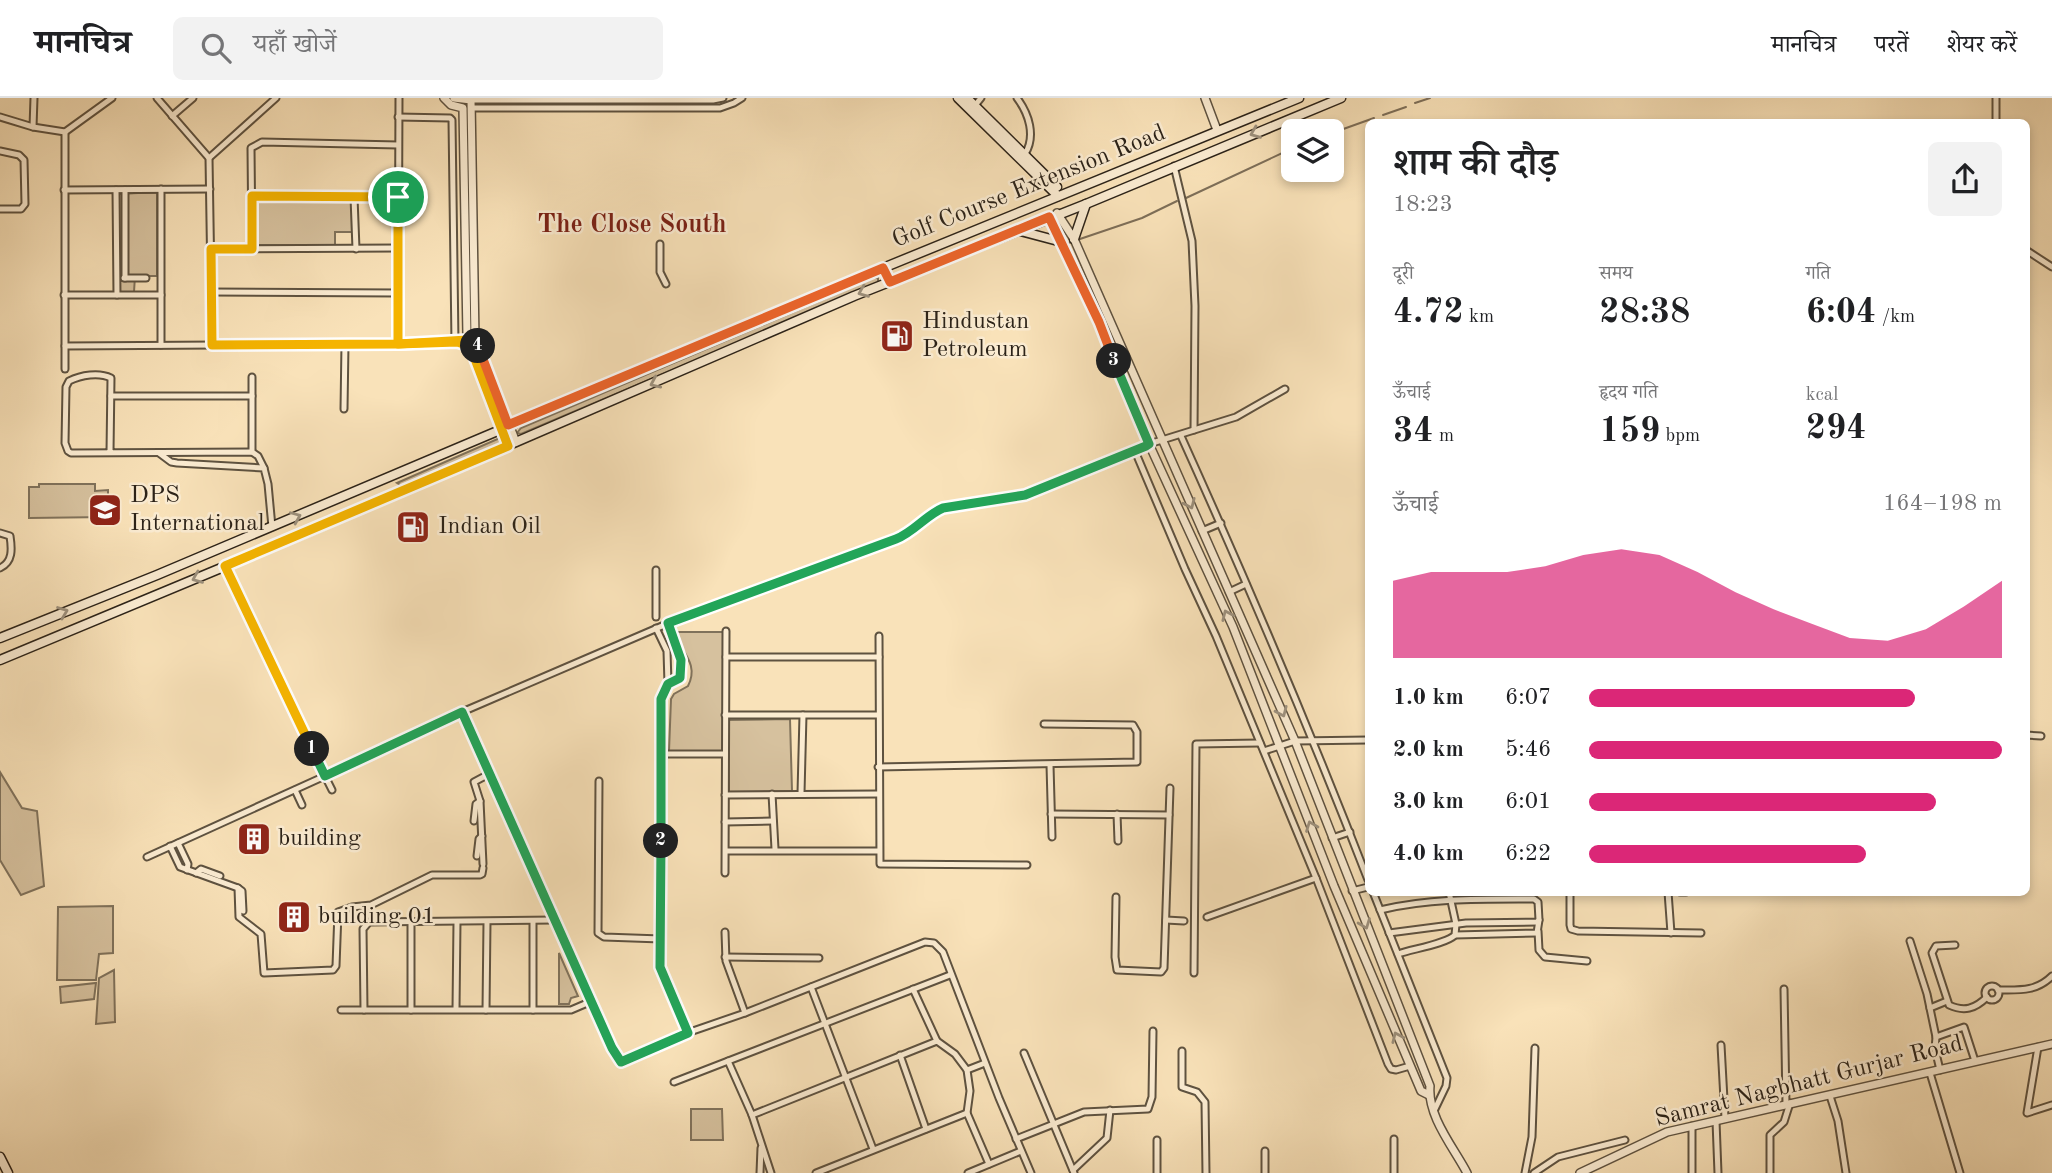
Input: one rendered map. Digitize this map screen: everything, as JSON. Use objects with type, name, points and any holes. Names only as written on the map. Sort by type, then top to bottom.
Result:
[{"type":"main road","points":[[958,98],[976,105],[1061,195]]},
{"type":"main road","points":[[967,98],[1025,154],[1061,195]]},
{"type":"main road","name":"Golf Course Extension Road","points":[[0,638],[272,527],[883,268],[1299,98]]},
{"type":"main road","name":"Golf Course Extension Road","points":[[0,660],[890,282],[1341,98]]},
{"type":"main road","points":[[1190,142],[1197,157]]},
{"type":"main road","points":[[1073,239],[1086,204]]},
{"type":"main road","points":[[989,225],[995,240]]},
{"type":"main road","points":[[1017,230],[1062,242]]},
{"type":"main road","points":[[883,268],[890,282]]},
{"type":"main road","points":[[0,1157],[8,1173]]},
{"type":"street","points":[[33,127],[34,98]]},
{"type":"street","points":[[0,117],[33,127],[65,132],[112,98]]},
{"type":"street","points":[[157,98],[209,158],[212,345]]},
{"type":"street","points":[[172,116],[193,98]]},
{"type":"street","points":[[209,158],[276,98]]},
{"type":"street","points":[[398,344],[399,98]]},
{"type":"street","points":[[444,98],[451,105],[723,98],[727,106]]},
{"type":"street","points":[[454,98],[467,103],[612,108],[727,106],[742,98]]},
{"type":"street","points":[[1017,98],[1024,107],[1031,134],[1030,146],[1025,154]]},
{"type":"street","points":[[1205,98],[1217,130]]},
{"type":"street","points":[[1996,98],[1996,119]]},
{"type":"street","points":[[607,99],[612,108]]},
{"type":"street","points":[[621,99],[625,108]]},
{"type":"street","points":[[668,100],[668,108]]},
{"type":"street","points":[[696,100],[696,108]]},
{"type":"street","points":[[467,103],[473,343],[512,444]]},
{"type":"street","points":[[398,117],[452,120],[456,342]]},
{"type":"street","points":[[65,132],[65,369]]},
{"type":"street","points":[[252,249],[251,148],[255,144],[398,145]]},
{"type":"street","points":[[0,151],[19,155],[24,160],[24,204],[21,209],[0,208]]},
{"type":"street","points":[[1174,166],[1192,242],[1195,306],[1194,430]]},
{"type":"street","points":[[64,190],[210,189]]},
{"type":"street","points":[[116,190],[117,295]]},
{"type":"street","points":[[125,190],[125,278]]},
{"type":"street","points":[[161,190],[161,345]]},
{"type":"street","points":[[252,196],[398,197]]},
{"type":"street","points":[[355,197],[356,248]]},
{"type":"street","points":[[1058,213],[1073,239],[1295,741],[1430,1086],[1429,1096],[1434,1111],[1467,1173]]},
{"type":"street","points":[[1049,217],[1099,322],[1149,444],[1233,627],[1336,891],[1421,1091],[1429,1096]]},
{"type":"street","points":[[660,244],[660,272],[666,284]]},
{"type":"street","points":[[211,249],[398,248]]},
{"type":"street","points":[[2030,253],[2052,267]]},
{"type":"street","points":[[117,278],[146,278]]},
{"type":"street","points":[[211,292],[398,293]]},
{"type":"street","points":[[64,295],[161,295]]},
{"type":"street","points":[[65,346],[473,343]]},
{"type":"street","points":[[344,409],[345,344]]},
{"type":"street","points":[[110,452],[111,378],[83,376],[67,383],[65,438],[68,452],[110,452],[252,452],[258,456],[264,468],[272,527]]},
{"type":"street","points":[[251,377],[252,452]]},
{"type":"street","points":[[147,856],[462,712],[656,628],[896,539],[943,508],[1025,495],[1149,444],[1236,417],[1285,389]]},
{"type":"street","points":[[111,396],[252,397]]},
{"type":"street","points":[[1181,436],[1314,740],[1365,872]]},
{"type":"street","points":[[1135,451],[1264,751],[1388,1064],[1391,1069],[1396,1070],[1410,1066]]},
{"type":"street","points":[[158,452],[177,463],[264,468]]},
{"type":"street","points":[[1202,531],[1221,523]]},
{"type":"street","points":[[0,533],[9,536],[11,549],[8,565],[0,568]]},
{"type":"street","points":[[225,566],[332,790]]},
{"type":"street","points":[[656,570],[656,617]]},
{"type":"street","points":[[1229,592],[1246,584]]},
{"type":"street","points":[[668,623],[682,668],[680,678],[668,684]]},
{"type":"street","points":[[656,628],[667,651],[668,684],[661,699],[662,974],[688,1033]]},
{"type":"street","points":[[725,873],[726,631]]},
{"type":"street","points":[[879,636],[878,861],[883,865],[1027,865]]},
{"type":"street","points":[[726,657],[879,657]]},
{"type":"street","points":[[462,712],[612,1048],[621,1062],[688,1033],[925,942],[933,943],[940,948],[1031,1173]]},
{"type":"street","points":[[725,715],[878,715]]},
{"type":"street","points":[[801,793],[803,715]]},
{"type":"street","points":[[878,767],[1135,764],[1138,760],[1137,733],[1133,725],[1044,724]]},
{"type":"street","points":[[2030,736],[2041,736]]},
{"type":"street","points":[[1264,751],[1295,741],[1365,740]]},
{"type":"street","points":[[1194,973],[1196,744],[1260,743]]},
{"type":"street","points":[[662,754],[724,754]]},
{"type":"street","points":[[1050,765],[1052,837]]},
{"type":"street","points":[[238,888],[239,917],[261,934],[264,973],[331,971],[336,966],[338,912],[371,905],[428,876],[482,874],[480,801],[475,783],[490,775]]},
{"type":"street","points":[[599,781],[598,933],[604,937],[661,939]]},
{"type":"street","points":[[1116,897],[1115,961],[1120,971],[1162,971],[1170,788]]},
{"type":"street","points":[[295,790],[302,805]]},
{"type":"street","points":[[772,794],[775,849]]},
{"type":"street","points":[[725,795],[878,794]]},
{"type":"street","points":[[474,821],[476,804],[480,801]]},
{"type":"street","points":[[1051,814],[1169,815]]},
{"type":"street","points":[[1117,814],[1118,841]]},
{"type":"street","points":[[725,822],[773,821]]},
{"type":"street","points":[[1332,838],[1350,832]]},
{"type":"street","points":[[477,856],[479,839],[482,836]]},
{"type":"street","points":[[178,843],[188,864],[187,870]]},
{"type":"street","points":[[170,846],[180,867],[242,891],[243,911]]},
{"type":"street","points":[[726,851],[878,851]]},
{"type":"street","points":[[1312,868],[1322,853]]},
{"type":"street","points":[[196,873],[201,869],[220,876]]},
{"type":"street","points":[[1207,917],[1316,878]]},
{"type":"street","points":[[1319,887],[1336,891]]},
{"type":"street","points":[[1352,891],[1365,888]]},
{"type":"street","points":[[1375,896],[1447,1078],[1434,1111]]},
{"type":"street","points":[[1380,910],[1450,896],[1534,900],[1539,907],[1539,950],[1545,957],[1587,961]]},
{"type":"street","points":[[1398,954],[1417,947],[1450,941],[1455,935],[1455,924],[1450,896]]},
{"type":"street","points":[[1570,896],[1570,925],[1571,929],[1578,931],[1702,933]]},
{"type":"street","points":[[1668,896],[1671,933]]},
{"type":"street","points":[[363,1010],[363,929],[369,922],[555,920]]},
{"type":"street","points":[[1166,920],[1184,921]]},
{"type":"street","points":[[1389,933],[1455,924],[1539,920]]},
{"type":"street","points":[[411,922],[411,1010]]},
{"type":"street","points":[[456,1009],[457,922]]},
{"type":"street","points":[[486,1010],[487,922]]},
{"type":"street","points":[[533,922],[533,1010]]},
{"type":"street","points":[[1455,935],[1528,934],[1538,931]]},
{"type":"street","points":[[725,932],[725,957],[745,1013]]},
{"type":"street","points":[[1910,941],[1930,1008],[1940,1070]]},
{"type":"street","points":[[1955,945],[1936,946],[1932,953],[1947,1001],[1952,1007],[1969,1009],[1978,1006],[1987,997],[1988,988],[2029,990],[2043,985],[2052,976]]},
{"type":"street","points":[[725,957],[819,958]]},
{"type":"street","points":[[674,1082],[950,975]]},
{"type":"street","points":[[811,987],[873,1149]]},
{"type":"street","points":[[913,989],[937,1041],[955,1054],[967,1070],[970,1091],[967,1113],[989,1164]]},
{"type":"street","points":[[1770,1173],[1770,1135],[1784,1122],[1788,1104],[1784,989]]},
{"type":"street","points":[[341,1010],[571,1010],[592,1001]]},
{"type":"street","points":[[1930,1008],[1947,1001]]},
{"type":"street","points":[[1936,1037],[1964,1027],[1975,1061]]},
{"type":"street","points":[[1016,1139],[1084,1112],[1144,1111],[1150,1107],[1153,1031]]},
{"type":"street","points":[[752,1115],[937,1041]]},
{"type":"street","name":"Samrat Nagbhatt Gurjar Road","points":[[1580,1173],[1667,1132],[2052,1044]]},
{"type":"street","points":[[1721,1045],[1725,1118]]},
{"type":"street","points":[[2038,1047],[2027,1113],[2052,1105]]},
{"type":"street","points":[[1525,1173],[1532,1137],[1535,1048]]},
{"type":"street","points":[[1182,1051],[1182,1087],[1197,1092],[1205,1101],[1206,1173]]},
{"type":"street","points":[[1024,1053],[1074,1172],[1107,1138],[1110,1110]]},
{"type":"street","points":[[900,1055],[926,1129]]},
{"type":"street","points":[[728,1061],[752,1115],[771,1173]]},
{"type":"street","points":[[967,1070],[985,1063]]},
{"type":"street","points":[[1930,1073],[1960,1173]]},
{"type":"street","points":[[1830,1096],[1838,1121],[1846,1173]]},
{"type":"street","points":[[816,1173],[967,1113]]},
{"type":"street","points":[[1716,1121],[1718,1173]]},
{"type":"street","points":[[1692,1126],[1692,1173]]},
{"type":"street","points":[[1394,1139],[1394,1173]]},
{"type":"street","points":[[1157,1140],[1157,1173]]},
{"type":"street","points":[[1534,1173],[1558,1157],[1625,1140]]},
{"type":"street","points":[[760,1173],[762,1146]]},
{"type":"street","points":[[968,1173],[1021,1151]]},
{"type":"street","points":[[1265,1151],[1265,1173]]},
{"type":"shaded area","points":[[157,192],[157,276],[135,276],[134,292],[119,292],[119,194]]},
{"type":"shaded area","points":[[352,199],[353,232],[335,232],[335,246],[257,245],[257,200]]},
{"type":"shaded area","points":[[878,278],[878,283],[521,434],[517,433],[521,428]]},
{"type":"shaded area","points":[[502,437],[504,441],[501,443],[402,486],[397,483]]},
{"type":"shaded area","points":[[39,484],[95,484],[95,491],[108,490],[108,517],[29,518],[29,487],[39,487]]},
{"type":"shaded area","points":[[674,632],[723,632],[724,751],[669,751],[671,699],[674,694],[688,686],[692,670]]},
{"type":"shaded area","points":[[790,719],[792,791],[729,792],[728,720]]},
{"type":"shaded area","points":[[0,772],[22,808],[37,811],[44,886],[21,895],[0,860]]},
{"type":"shaded area","points":[[113,906],[113,953],[99,954],[96,980],[57,980],[58,907]]},
{"type":"shaded area","points":[[559,953],[578,996],[571,998],[569,1004],[559,1004]]},
{"type":"shaded area","points":[[114,970],[115,1022],[96,1024],[99,978]]},
{"type":"shaded area","points":[[96,983],[94,999],[61,1003],[60,987]]},
{"type":"shaded area","points":[[691,1109],[722,1109],[723,1140],[691,1140]]},
{"type":"waterway","points":[[1415,103],[1430,98]]},
{"type":"waterway","points":[[1383,115],[1406,107]]},
{"type":"waterway","points":[[1344,129],[1365,121]]},
{"type":"waterway","points":[[1186,198],[1281,154]]},
{"type":"waterway","points":[[1077,240],[1142,218],[1177,201]]},
{"type":"waterway","points":[[1066,244],[1071,242]]},
{"type":"place","name":"Hindustan Petroleum","points":[[897,336]]},
{"type":"place","name":"DPS International","points":[[105,510]]},
{"type":"place","name":"Indian Oil","points":[[413,527]]},
{"type":"place","name":"building","points":[[254,839]]},
{"type":"place","name":"building 01","points":[[294,917]]},
{"type":"district","name":"The Close South","points":[[632,225]]},
{"type":"route","points":[[398,197],[252,196],[252,249],[211,249],[212,345],[398,344],[476,341],[508,425],[883,268],[890,282],[1049,217],[1099,322],[1149,444],[1045,489],[1008,499],[943,508],[906,535],[668,623],[682,668],[680,678],[668,684],[661,699],[660,967],[688,1033],[627,1061],[621,1062],[617,1059],[462,712],[325,776],[225,566],[508,446],[470,346],[457,342],[398,344],[398,197]]}]
